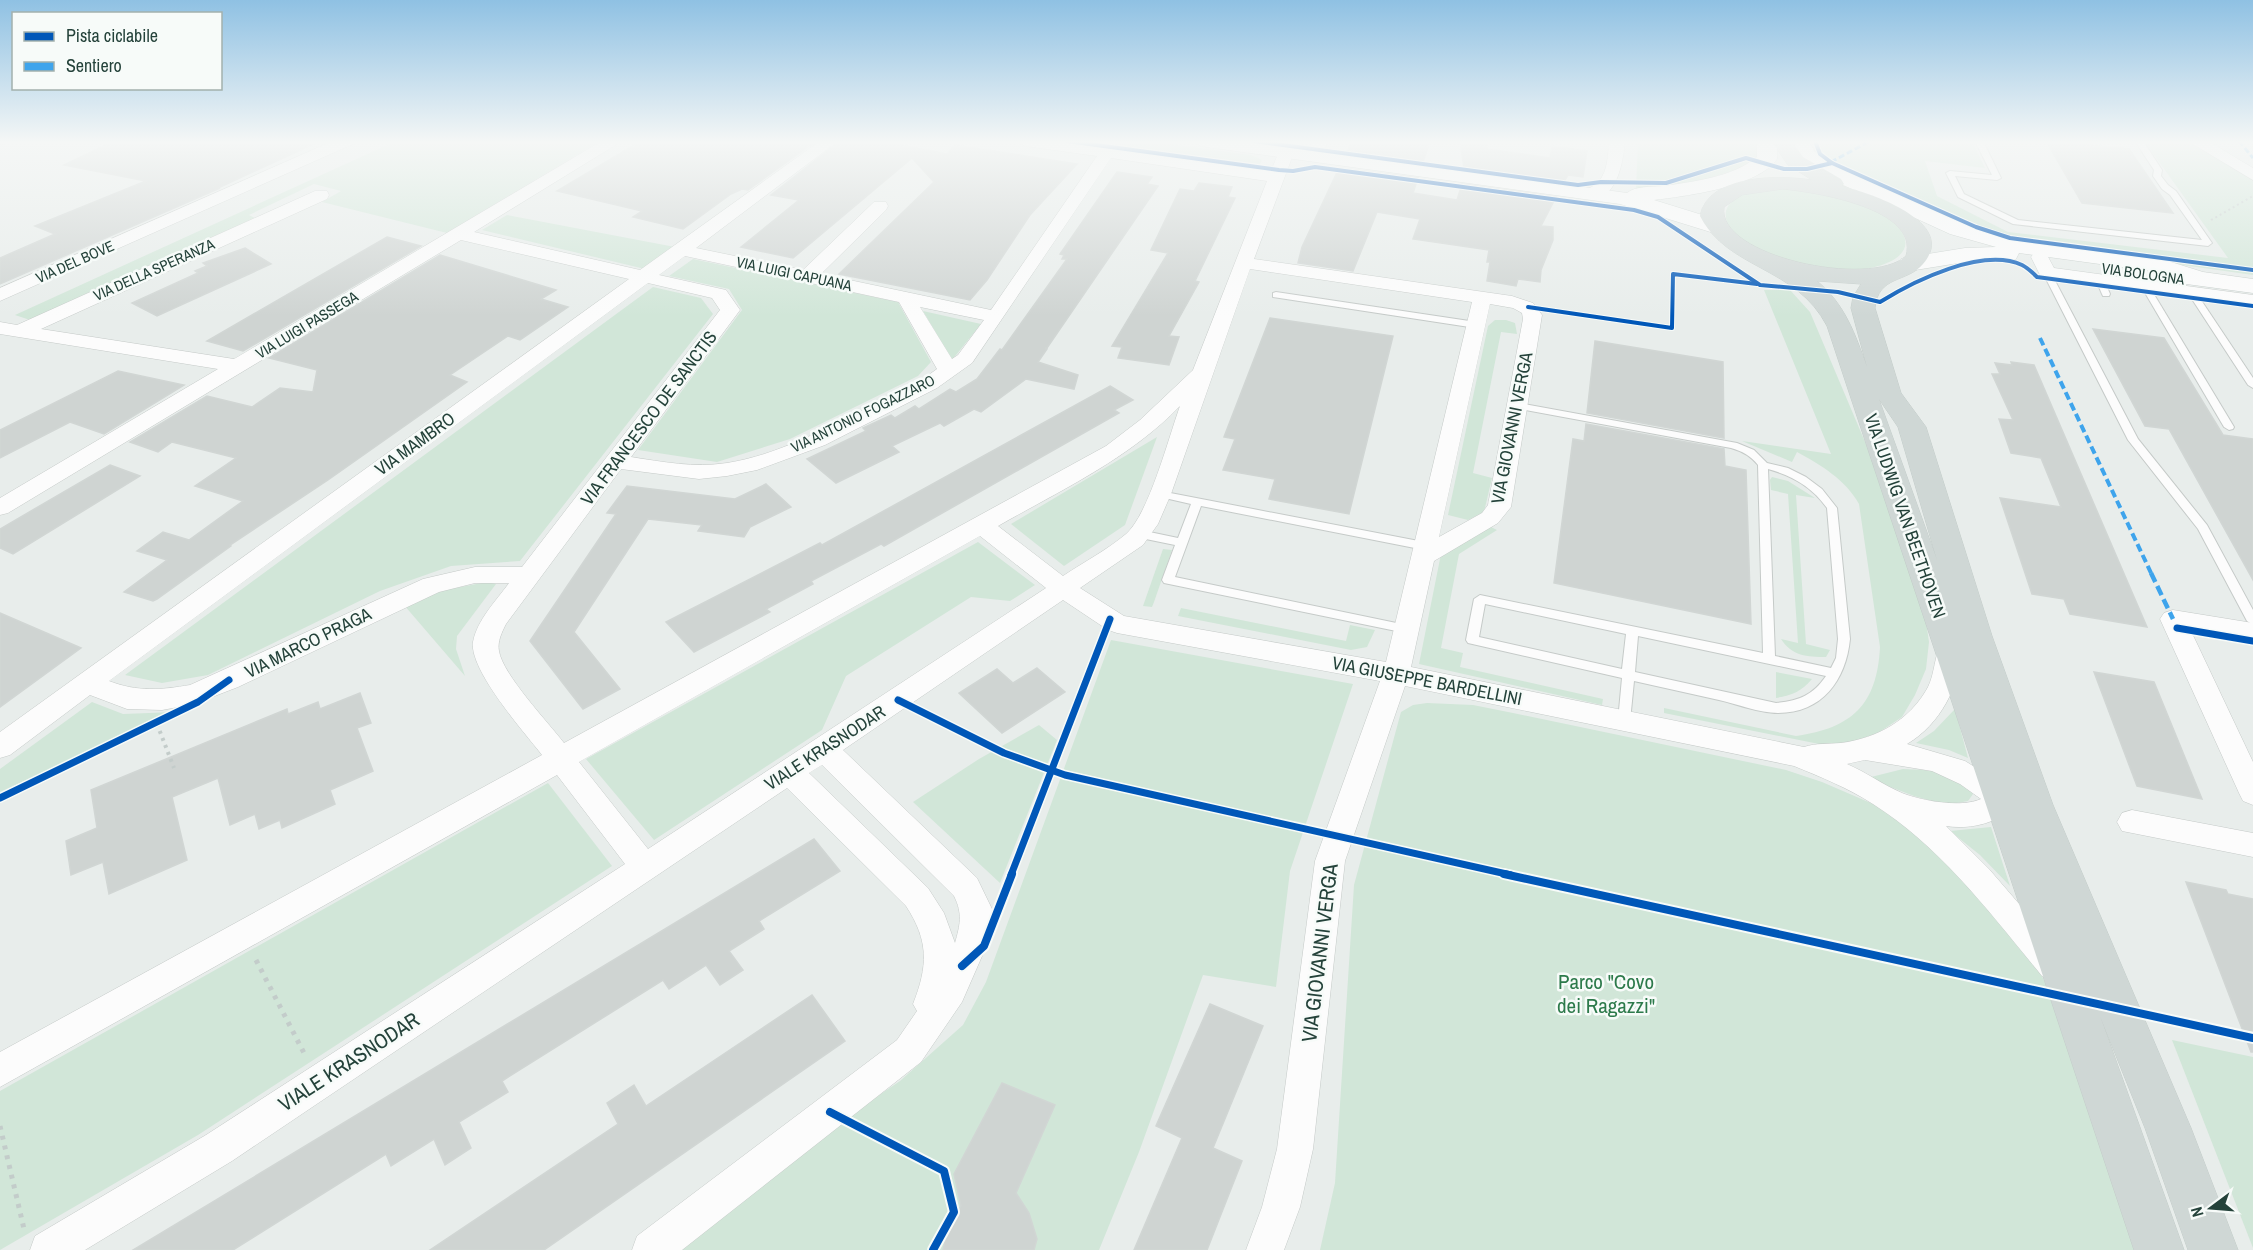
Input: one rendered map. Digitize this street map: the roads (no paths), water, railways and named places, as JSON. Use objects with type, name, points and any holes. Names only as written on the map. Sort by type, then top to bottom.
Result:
[{"type":"main road","points":[[1717,227],[1712,213],[1714,205],[1722,199]]},
{"type":"main road","name":"VIA BOLOGNA","points":[[1717,227],[1733,243],[1768,260],[1798,270],[1834,276],[1864,276],[1899,269],[1917,257],[1920,244],[1905,222],[1890,211],[1865,199]]},
{"type":"main road","name":"VIA LUDWIG VAN BEETHOVEN","points":[[1768,260],[1814,290],[1829,304],[1835,315],[1951,649],[2168,1128],[2213,1250]]},
{"type":"main road","name":"VIA LUDWIG VAN BEETHOVEN","points":[[1899,269],[1871,286],[1864,298],[1864,314],[1888,393],[1912,427],[1975,636],[2066,982],[2159,1250]]},
{"type":"street","name":"VIA DEL BOVE","points":[[0,295],[215,199]]},
{"type":"street","name":"VIA DELLA SPERANZA","points":[[10,330],[311,199]]},
{"type":"street","name":"VIA LUIGI PASSEGA","points":[[0,508],[516,199]]},
{"type":"street","name":"VIA MAMBRO","points":[[0,747],[751,199]]},
{"type":"street","name":"VIA ANTONIO FOGAZZARO","points":[[616,461],[698,472],[736,468],[799,447],[930,384],[965,359],[1076,199]]},
{"type":"street","name":"VIALE KRASNODAR","points":[[38,1244],[219,1148],[1117,554],[1140,534],[1160,494],[1205,365],[1268,199]]},
{"type":"street","name":"VIA BOLOGNA","points":[[1628,199],[1662,208],[1717,227]]},
{"type":"street","name":"VIA BOLOGNA","points":[[1895,199],[1979,236],[2020,246],[2155,264],[2196,286],[2253,286]]},
{"type":"street","points":[[807,277],[880,206]]},
{"type":"street","name":"VIA BOLOGNA","points":[[1905,222],[2038,262],[2103,287],[2141,278]]},
{"type":"street","name":"VIA FRANCESCO DE SANCTIS","points":[[458,234],[719,294],[730,310],[495,620],[485,638],[486,656],[500,681],[562,759]]},
{"type":"street","name":"VIA LUIGI CAPUANA","points":[[682,250],[996,317]]},
{"type":"street","name":"VIA BOLOGNA","points":[[1899,269],[1971,255],[2038,262],[2196,286],[2253,301]]},
{"type":"street","name":"VIA GIOVANNI VERGA","points":[[1244,263],[1522,304],[1528,307],[1533,315],[1499,507],[1490,518],[1424,551]]},
{"type":"street","points":[[906,298],[949,372]]},
{"type":"street","name":"VIA GIOVANNI VERGA","points":[[1265,1250],[1281,1207],[1294,1149],[1330,861],[1396,674],[1482,298]]},
{"type":"street","name":"VIA DELLA SPERANZA","points":[[10,330],[237,366]]},
{"type":"street","name":"VIALE KRASNODAR","points":[[0,1070],[983,526],[1114,451],[1140,434],[1179,396],[1205,365]]},
{"type":"street","points":[[983,526],[1064,589]]},
{"type":"street","name":"VIA MARCO PRAGA","points":[[87,683],[127,699],[162,700],[194,694],[229,680],[432,585],[476,575],[530,575]]},
{"type":"street","name":"VIA GIUSEPPE BARDELLINI","points":[[1064,589],[1117,624],[1396,674],[1798,756],[1840,773],[1894,802],[1942,841],[1980,878],[2066,982]]},
{"type":"street","points":[[2253,632],[2173,619],[2253,793]]},
{"type":"street","name":"VIA GIUSEPPE BARDELLINI","points":[[1868,750],[1898,736],[1916,723],[1927,710],[1943,683],[1951,649]]},
{"type":"street","points":[[651,1250],[909,1051],[934,1018],[958,975],[975,931],[976,909],[966,887],[824,749]]},
{"type":"street","name":"VIA GIUSEPPE BARDELLINI","points":[[1798,756],[1836,755],[1868,750],[1912,754],[1937,760],[1963,771],[2019,802]]},
{"type":"street","points":[[562,759],[645,867]]},
{"type":"street","points":[[789,772],[917,897],[933,922],[939,937],[942,956],[940,974],[909,1051]]},
{"type":"street","name":"VIA GIUSEPPE BARDELLINI","points":[[1894,802],[1943,814],[1970,816],[2019,802]]},
{"type":"street","points":[[2132,822],[2253,845]]},
{"type":"street","points":[[2168,1128],[2239,1250]]},
{"type":"lane","points":[[1970,199],[2016,222],[2208,243],[2177,199]]},
{"type":"lane","points":[[2038,262],[2133,440],[2154,468],[2186,503],[2203,528],[2253,621]]},
{"type":"lane","name":"VIA BOLOGNA","points":[[2141,278],[2229,427]]},
{"type":"lane","points":[[2196,286],[2253,385]]},
{"type":"lane","points":[[1276,295],[1476,325]]},
{"type":"lane","points":[[1518,406],[1733,446],[1746,449],[1757,456],[1763,465],[1769,659]]},
{"type":"lane","points":[[1763,465],[1779,468],[1810,482],[1823,494],[1832,508],[1845,639],[1842,658],[1835,673],[1823,691],[1803,706],[1776,708],[1472,640],[1480,599],[1835,673]]},
{"type":"lane","points":[[1160,494],[1424,551]]},
{"type":"lane","points":[[1197,502],[1168,580],[1407,629]]},
{"type":"lane","points":[[1140,534],[1182,543]]},
{"type":"lane","points":[[1624,721],[1632,630]]},
{"type":"park label","name":"Parco \"Covo dei Ragazzi\"","points":[[1606,994]]}]
